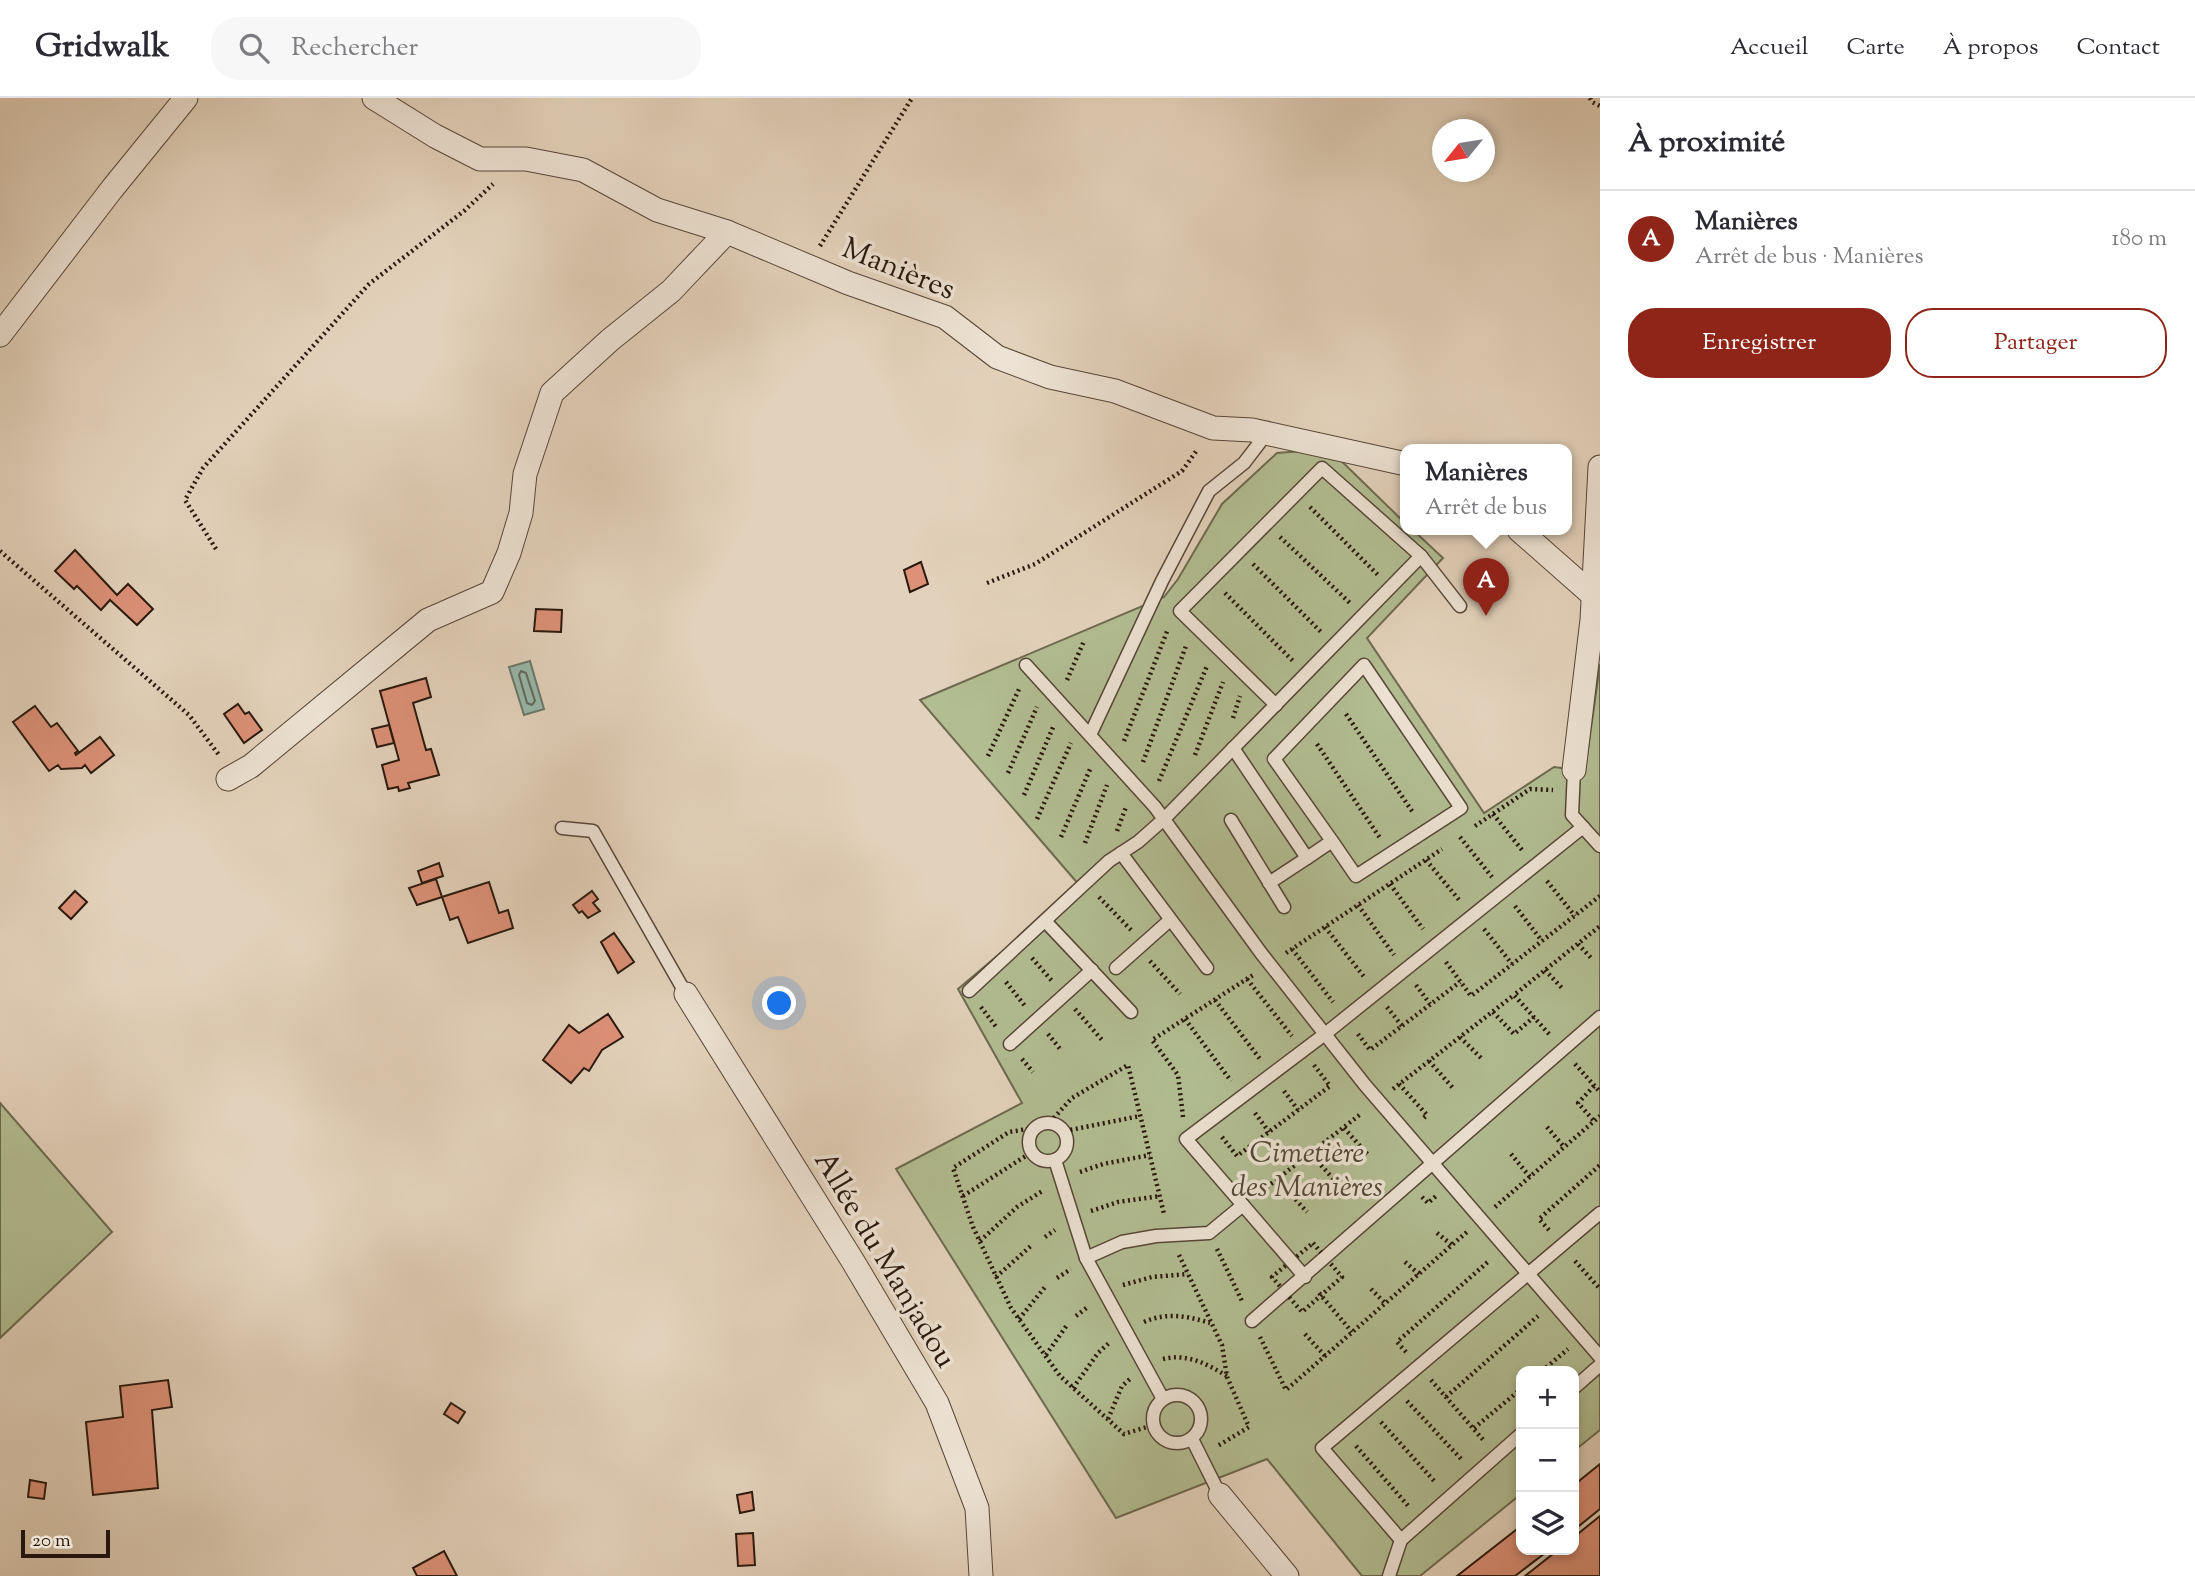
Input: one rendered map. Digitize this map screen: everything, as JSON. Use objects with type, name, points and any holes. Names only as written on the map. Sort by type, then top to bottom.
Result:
[{"type":"street","points":[[0,335],[186,98]]},
{"type":"street","name":"Manières","points":[[374,98],[435,136],[480,159],[519,160],[583,170],[657,210],[727,232],[848,283],[945,317],[997,357],[1049,377],[1115,391],[1213,428],[1252,430],[1400,463]]},
{"type":"street","points":[[231,777],[251,766],[428,620],[492,592],[509,553],[521,513],[525,474],[552,393],[610,340],[671,291],[727,232]]},
{"type":"street","points":[[1573,780],[1594,596],[1600,467]]},
{"type":"street","points":[[1525,535],[1594,596]]},
{"type":"street","name":"Allée du Manjadou","points":[[686,994],[854,1263],[937,1403],[977,1508],[981,1576]]},
{"type":"street","points":[[1220,1495],[1287,1576]]},
{"type":"lane","points":[[1090,735],[1162,581],[1209,491],[1244,463],[1267,433]]},
{"type":"lane","points":[[1276,705],[1180,611],[1322,468],[1421,556],[1460,606]]},
{"type":"lane","points":[[969,991],[1109,861],[1138,842],[1164,819],[1421,556]]},
{"type":"lane","points":[[1364,665],[1461,808],[1356,876],[1273,759],[1334,696],[1364,665]]},
{"type":"lane","points":[[1028,666],[1150,801],[1270,964],[1364,1085],[1600,1357]]},
{"type":"lane","points":[[1233,748],[1307,858]]},
{"type":"lane","points":[[1573,780],[1573,815],[1600,846]]},
{"type":"lane","points":[[1231,820],[1284,907]]},
{"type":"lane","points":[[1305,1277],[1186,1139],[1325,1034],[1583,827]]},
{"type":"lane","points":[[562,828],[593,831],[686,994]]},
{"type":"lane","points":[[1269,883],[1332,841]]},
{"type":"lane","points":[[1121,853],[1207,968]]},
{"type":"lane","points":[[1045,920],[1131,1012]]},
{"type":"lane","points":[[1116,968],[1170,920]]},
{"type":"lane","points":[[1010,1044],[1092,970]]},
{"type":"lane","points":[[1252,1321],[1600,1017]]},
{"type":"lane","points":[[1050,1122],[1065,1131],[1067,1148],[1055,1160],[1038,1158],[1032,1152],[1029,1144],[1034,1128],[1050,1122]]},
{"type":"lane","points":[[1055,1160],[1086,1258],[1163,1399]]},
{"type":"lane","points":[[1086,1258],[1122,1242],[1156,1236],[1209,1233],[1243,1205]]},
{"type":"lane","points":[[1401,1540],[1322,1448],[1600,1213]]},
{"type":"lane","points":[[1579,1384],[1600,1365]]},
{"type":"lane","points":[[1181,1395],[1198,1404],[1202,1423],[1199,1432],[1192,1439],[1183,1443],[1165,1440],[1157,1434],[1153,1425],[1156,1406],[1163,1399],[1181,1395]]},
{"type":"lane","points":[[1389,1576],[1401,1540],[1516,1438]]},
{"type":"lane","points":[[1192,1439],[1220,1495]]},
{"type":"path","points":[[808,266],[912,98]]},
{"type":"path","points":[[1590,98],[1600,106]]},
{"type":"path","points":[[216,550],[184,500],[203,468],[369,284],[464,211],[519,160]]},
{"type":"path","points":[[987,583],[1035,564],[1182,471],[1213,428]]},
{"type":"path","points":[[1297,494],[1390,588]]},
{"type":"path","points":[[1267,524],[1363,616]]},
{"type":"path","points":[[0,551],[189,715],[231,777]]},
{"type":"path","points":[[1240,551],[1334,645]]},
{"type":"path","points":[[1211,580],[1306,673]]},
{"type":"path","points":[[1085,843],[1172,618],[1180,611]]},
{"type":"path","points":[[1114,839],[1194,625]]},
{"type":"path","points":[[1024,795],[1084,641]]},
{"type":"path","points":[[1150,801],[1215,646]]},
{"type":"path","points":[[1182,800],[1186,776],[1231,662]]},
{"type":"path","points":[[988,755],[1028,666]]},
{"type":"path","points":[[1008,773],[1046,686]]},
{"type":"path","points":[[1334,696],[1425,831]]},
{"type":"path","points":[[1037,819],[1080,724]]},
{"type":"path","points":[[1305,726],[1391,853]]},
{"type":"path","points":[[1061,837],[1100,746]]},
{"type":"path","points":[[1460,837],[1530,789],[1573,780]]},
{"type":"path","points":[[1186,1139],[1178,1076],[1152,1040],[1448,844]]},
{"type":"path","points":[[1390,884],[1471,996],[1600,896]]},
{"type":"path","points":[[1098,897],[1180,994]]},
{"type":"path","points":[[1600,926],[1514,995],[1600,1092]]},
{"type":"path","points":[[1578,944],[1592,959]]},
{"type":"path","points":[[1545,970],[1562,988]]},
{"type":"path","points":[[1215,1000],[1298,1110]]},
{"type":"path","points":[[1493,1012],[1514,1034],[1534,1017]]},
{"type":"path","points":[[1185,1019],[1269,1132]]},
{"type":"path","points":[[1460,1037],[1482,1059]]},
{"type":"path","points":[[1429,1061],[1453,1088]]},
{"type":"path","points":[[1594,1086],[1578,1102],[1594,1121]]},
{"type":"path","points":[[1065,1131],[1140,1116]]},
{"type":"path","points":[[1209,1233],[1286,1390],[1600,1116]]},
{"type":"path","points":[[1344,1127],[1369,1156]]},
{"type":"path","points":[[1547,1127],[1564,1147]]},
{"type":"path","points":[[1034,1128],[1009,1132],[953,1168],[973,1227],[1011,1308],[1060,1376],[1124,1434],[1153,1425]]},
{"type":"path","points":[[963,1196],[1032,1152]]},
{"type":"path","points":[[1310,1153],[1337,1183]]},
{"type":"path","points":[[1511,1154],[1530,1177]]},
{"type":"path","points":[[1277,1179],[1307,1212]]},
{"type":"path","points":[[1045,1237],[1073,1217],[1118,1202],[1160,1196]]},
{"type":"path","points":[[1437,1233],[1452,1245]]},
{"type":"path","points":[[996,1277],[1032,1245]]},
{"type":"path","points":[[1405,1262],[1419,1273]]},
{"type":"path","points":[[1305,1277],[1352,1332]]},
{"type":"path","points":[[1019,1319],[1045,1287]]},
{"type":"path","points":[[1371,1289],[1385,1303]]},
{"type":"path","points":[[1446,1396],[1552,1304]]},
{"type":"path","points":[[1045,1355],[1067,1325]]},
{"type":"path","points":[[1305,1334],[1325,1356]]},
{"type":"path","points":[[1548,1366],[1583,1337]]},
{"type":"path","points":[[1394,1387],[1475,1475]]},
{"type":"path","points":[[1474,1428],[1516,1393]]},
{"type":"path","points":[[1369,1408],[1449,1498]]},
{"type":"path","points":[[1343,1430],[1422,1522]]},
{"type":"green space","name":"Cimetière des Manières","points":[[1329,449],[1400,518],[1400,535],[1418,535],[1443,558],[1367,638],[1484,813],[1554,767],[1585,771],[1600,664],[1600,1430],[1579,1447],[1579,1366],[1516,1366],[1516,1498],[1420,1576],[1362,1576],[1267,1459],[1116,1518],[896,1169],[1022,1103],[958,989],[1080,886],[920,700],[1164,597],[1178,579],[1222,504],[1277,453]]},
{"type":"green space","points":[[0,1103],[112,1232],[0,1338]]},
{"type":"water","points":[[530,661],[544,709],[524,715],[509,667]]},
{"type":"building","points":[[75,550],[117,595],[128,584],[153,609],[137,625],[110,600],[101,610],[77,586],[74,589],[55,571]]},
{"type":"building","points":[[921,562],[928,584],[910,592],[904,570]]},
{"type":"building","points":[[536,609],[562,610],[561,632],[534,631]]},
{"type":"building","points":[[426,678],[431,697],[413,703],[426,750],[431,749],[439,775],[408,783],[410,788],[399,791],[398,787],[388,789],[382,765],[399,760],[380,691]]},
{"type":"building","points":[[238,704],[245,714],[249,712],[262,730],[244,743],[224,714]]},
{"type":"building","points":[[35,706],[51,727],[57,723],[78,751],[76,755],[100,737],[114,755],[91,773],[85,765],[82,768],[61,769],[58,765],[49,771],[13,722]]},
{"type":"building","points":[[389,725],[394,743],[377,747],[372,729]]},
{"type":"building","points":[[439,863],[443,876],[422,883],[418,871]]},
{"type":"building","points":[[436,879],[442,897],[417,905],[409,888]]},
{"type":"building","points":[[489,882],[499,913],[508,910],[513,928],[468,943],[458,917],[450,920],[442,897]]},
{"type":"building","points":[[75,891],[87,902],[71,919],[59,908]]},
{"type":"building","points":[[592,891],[598,899],[593,903],[600,911],[588,918],[582,911],[579,913],[573,905]]},
{"type":"building","points":[[614,933],[634,962],[618,973],[601,942]]},
{"type":"building","points":[[608,1014],[623,1037],[602,1050],[589,1071],[584,1068],[571,1083],[543,1060],[569,1025],[579,1033]]},
{"type":"building","points":[[168,1380],[172,1407],[152,1410],[158,1488],[93,1495],[86,1422],[123,1417],[120,1386]]},
{"type":"building","points":[[451,1403],[465,1412],[458,1423],[444,1414]]},
{"type":"building","points":[[1600,1464],[1600,1509],[1579,1526],[1579,1492],[1579,1481]]},
{"type":"building","points":[[30,1480],[46,1483],[44,1499],[28,1497]]},
{"type":"building","points":[[752,1492],[754,1510],[740,1513],[737,1495]]},
{"type":"building","points":[[1600,1516],[1600,1576],[1525,1576],[1552,1555],[1579,1555],[1579,1533]]},
{"type":"building","points":[[1516,1530],[1516,1555],[1542,1555],[1515,1576],[1457,1576]]},
{"type":"building","points":[[753,1533],[755,1565],[738,1566],[736,1534]]},
{"type":"building","points":[[444,1551],[457,1576],[417,1576],[413,1568]]},
{"type":"place","name":"Manières","points":[[1486,616]]}]
